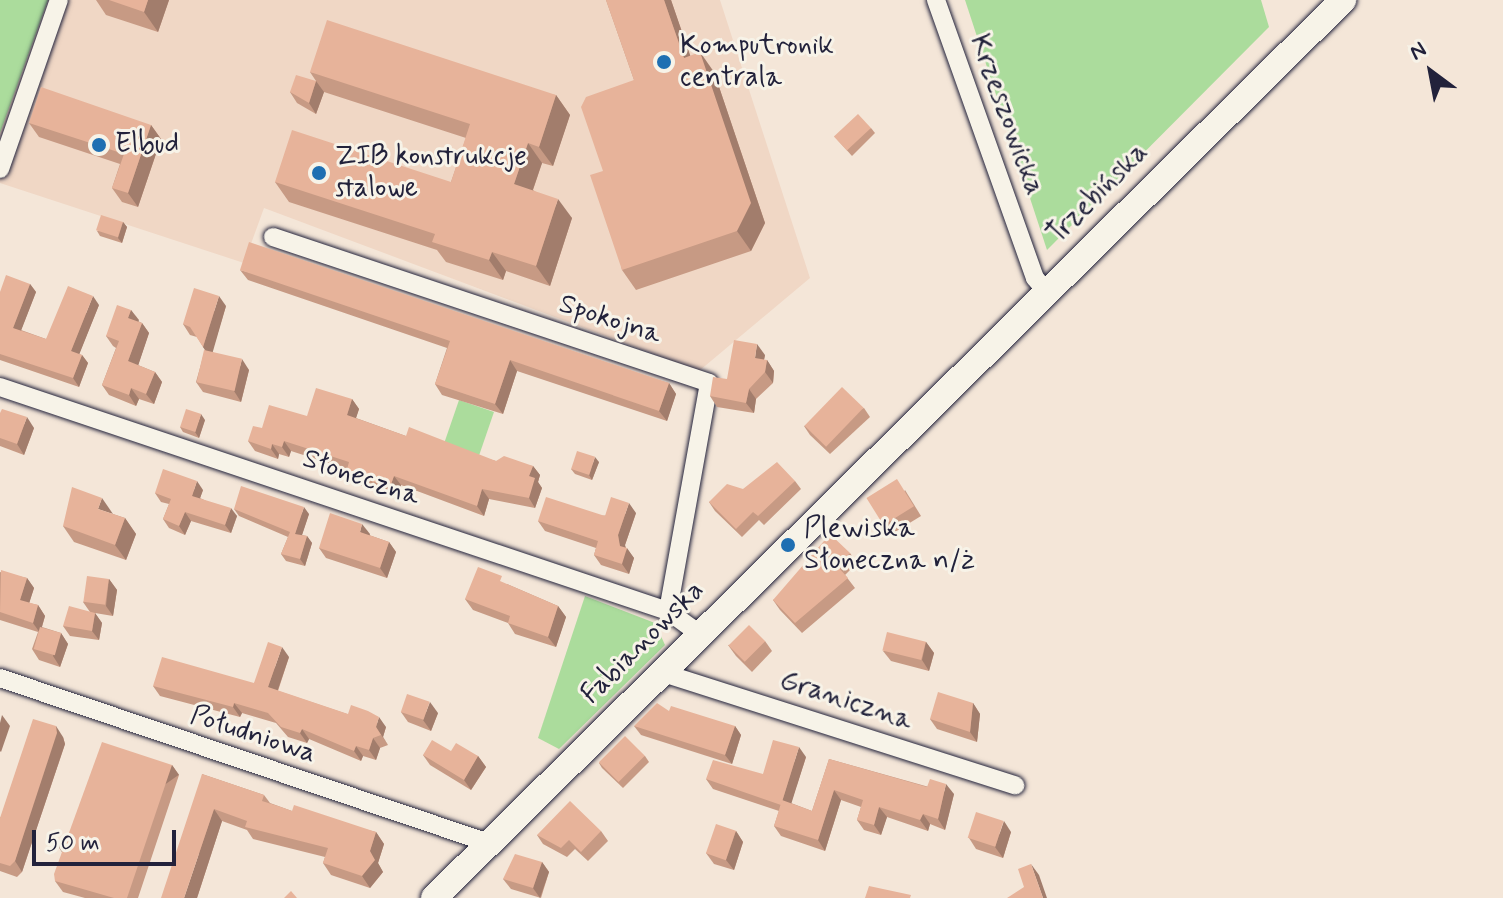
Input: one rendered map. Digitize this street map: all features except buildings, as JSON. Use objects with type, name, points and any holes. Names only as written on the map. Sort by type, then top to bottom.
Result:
[{"type":"street","points":[[0,169],[59,0]]},
{"type":"street","name":"Krzeszowicka","points":[[936,0],[1035,278],[1046,291]]},
{"type":"street","name":"Trzebińska","points":[[899,436],[1343,0]]},
{"type":"street","name":"Spokojna","points":[[273,237],[709,383],[668,611]]},
{"type":"street","name":"Słoneczna","points":[[0,387],[668,611],[698,633]]},
{"type":"street","name":"Fabianowska","points":[[434,898],[899,436]]},
{"type":"street","name":"Graniczna","points":[[660,672],[1015,785]]},
{"type":"street","name":"Południowa","points":[[0,678],[489,843]]},
{"type":"shaded area","points":[[0,0],[720,0],[810,278],[699,371],[264,208],[244,263],[0,183]]},
{"type":"green space","points":[[0,0],[48,0],[0,133]]},
{"type":"green space","points":[[965,0],[1261,0],[1269,27],[1047,250]]},
{"type":"green space","points":[[459,400],[494,412],[478,457],[443,445]]},
{"type":"green space","points":[[585,596],[655,623],[665,645],[559,749],[538,738]]},
{"type":"place","name":"Komputronik centrala","points":[[664,62]]},
{"type":"place","name":"Elbud","points":[[99,145]]},
{"type":"place","name":"ZIB konstrukcje stalowe","points":[[319,173]]},
{"type":"place","name":"Plewiska Słoneczna n/ż","points":[[788,545]]}]
